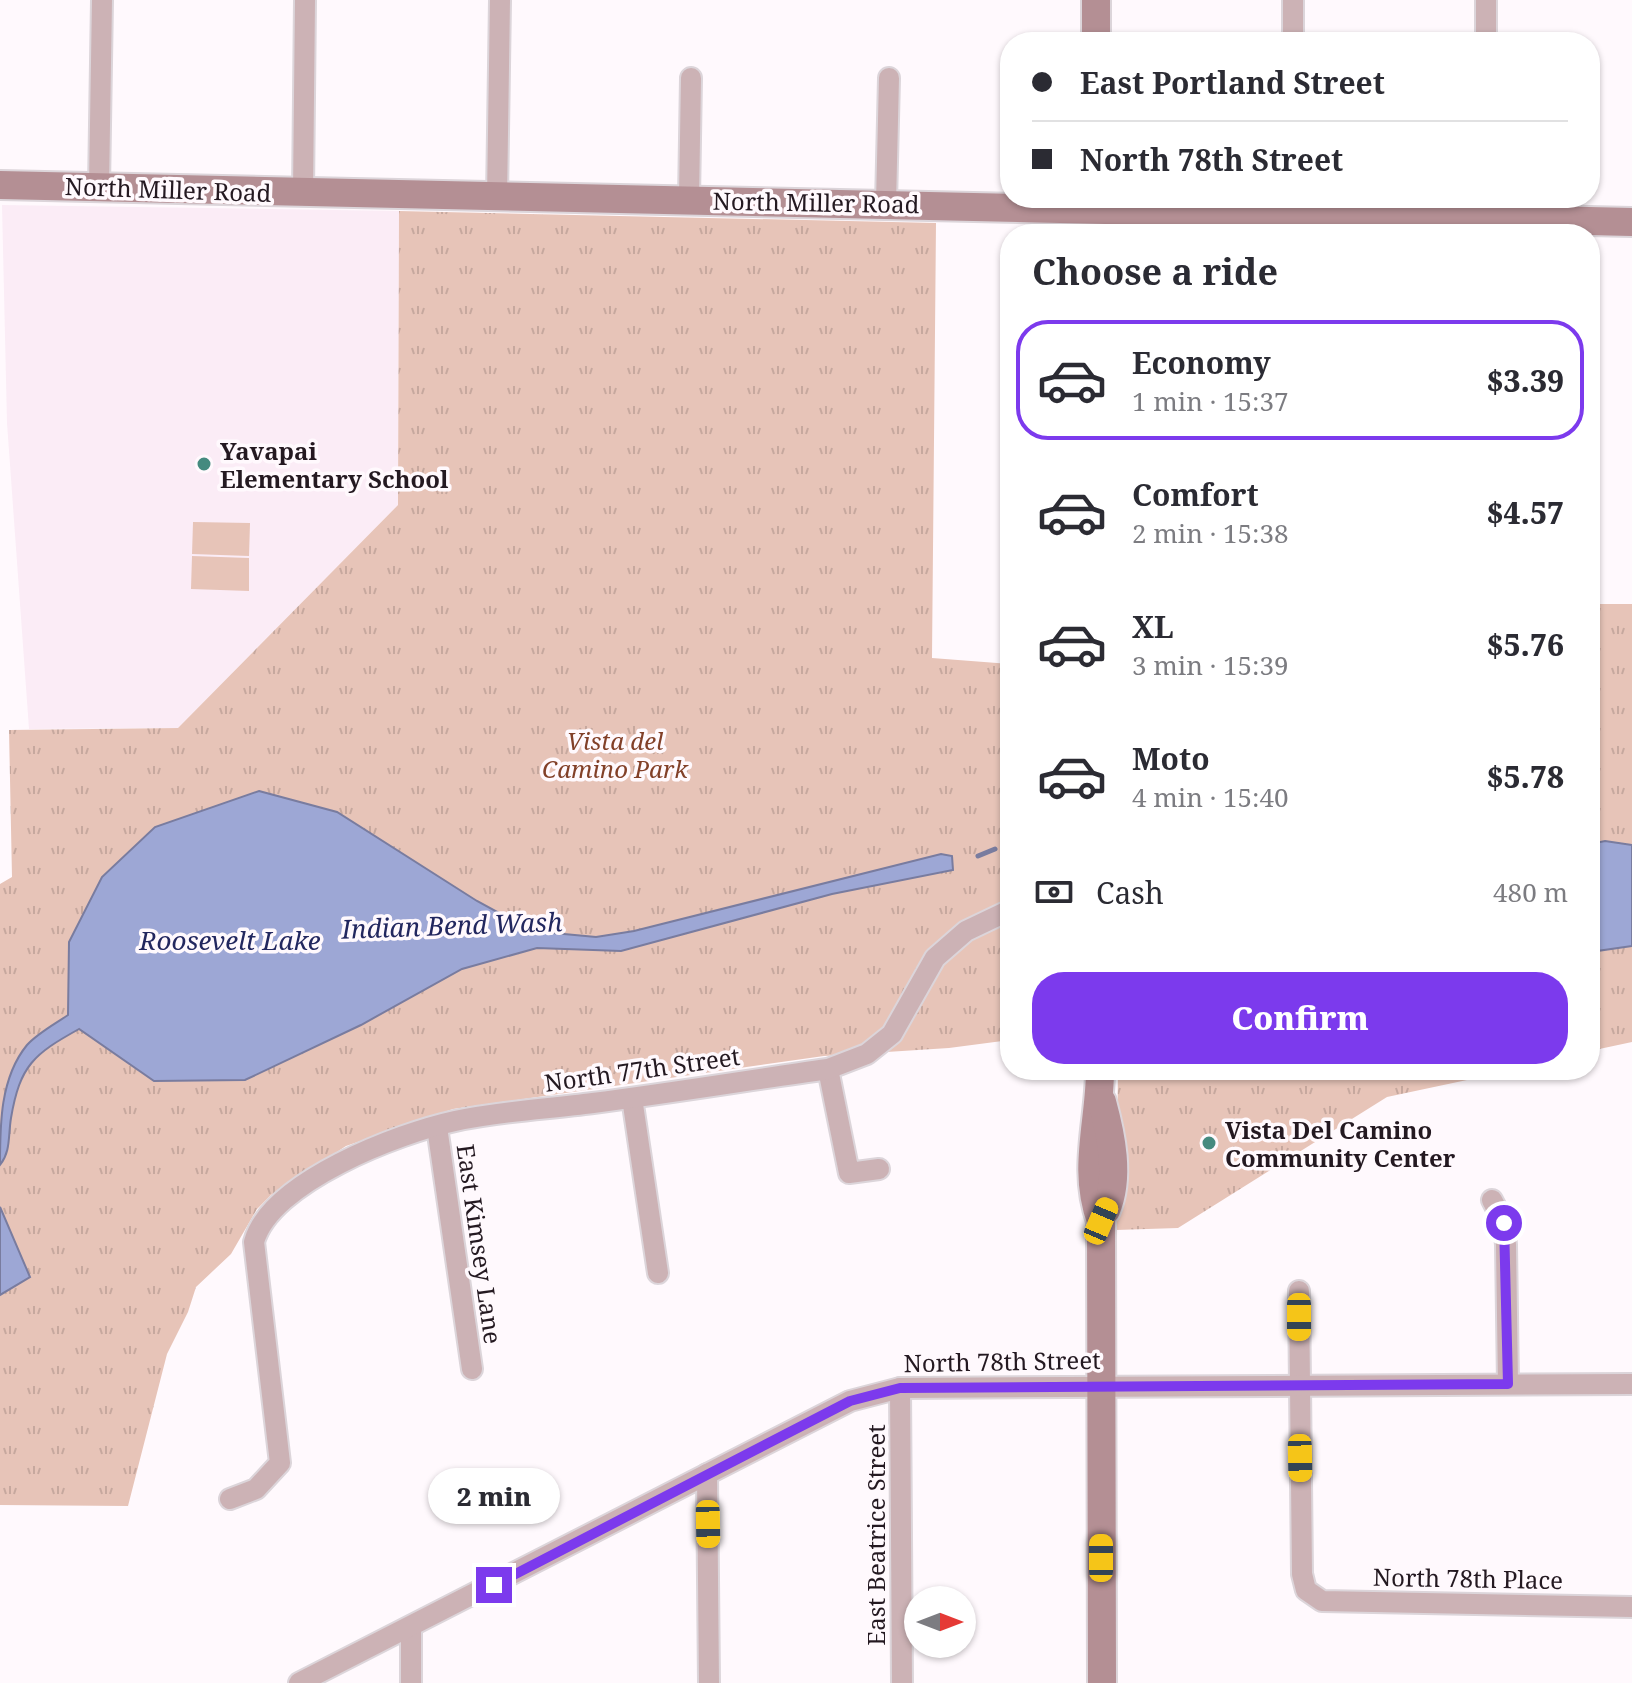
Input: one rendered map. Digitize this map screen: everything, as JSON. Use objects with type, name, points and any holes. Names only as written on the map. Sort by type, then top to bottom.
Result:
[{"type":"street","points":[[99,187],[102,0]]},
{"type":"street","points":[[303,193],[305,0]]},
{"type":"street","points":[[497,198],[500,0]]},
{"type":"street","points":[[1096,0],[1096,32]]},
{"type":"street","points":[[1293,0],[1293,32]]},
{"type":"street","points":[[1486,0],[1486,32]]},
{"type":"street","points":[[689,199],[691,78]]},
{"type":"street","points":[[886,203],[889,78]]},
{"type":"street","name":"North Miller Road","points":[[0,185],[497,198],[886,203],[1097,213],[1238,208]]},
{"type":"street","name":"North Miller Road","points":[[1486,208],[1632,222]]},
{"type":"street","name":"North 77th Street","points":[[230,1499],[256,1489],[272,1476],[280,1463],[254,1242],[265,1218],[327,1171],[395,1140],[455,1121],[828,1069],[867,1054],[892,1034],[935,958],[966,931],[1000,915]]},
{"type":"street","points":[[828,1069],[849,1173],[879,1169]]},
{"type":"street","points":[[1100,1084],[1091,1154],[1092,1197],[1101,1221],[1102,1683]]},
{"type":"street","points":[[632,1098],[658,1273]]},
{"type":"street","name":"East Kimsey Lane","points":[[437,1127],[472,1369]]},
{"type":"street","points":[[1492,1200],[1504,1223],[1506,1245],[1508,1384]]},
{"type":"street","points":[[1299,1291],[1299,1385]]},
{"type":"street","name":"North 78th Street","points":[[299,1683],[850,1401],[900,1388],[1632,1384]]},
{"type":"street","name":"North 78th Place","points":[[1299,1385],[1302,1574],[1306,1590],[1322,1601],[1632,1607]]},
{"type":"street","name":"East Beatrice Street","points":[[900,1388],[902,1683]]},
{"type":"street","points":[[707,1474],[709,1683]]},
{"type":"street","points":[[411,1628],[411,1683]]},
{"type":"shaded area","name":"Yavapai Elementary School","points":[[2,205],[399,211],[398,505],[178,728],[29,729],[7,423]]},
{"type":"green space","name":"Vista del Camino Park","points":[[399,211],[936,223],[932,658],[1000,663],[1000,1041],[949,1048],[824,1056],[453,1109],[346,1146],[271,1195],[257,1209],[231,1254],[196,1287],[188,1312],[167,1354],[128,1506],[0,1505],[0,884],[12,877],[9,730],[178,728],[398,505]]},
{"type":"green space","points":[[193,522],[250,523],[249,556],[192,554]]},
{"type":"green space","points":[[192,556],[249,558],[249,591],[191,589]]},
{"type":"green space","points":[[1600,604],[1632,604],[1632,1042],[1600,1049]]},
{"type":"green space","points":[[1118,1080],[1467,1080],[1387,1097],[1178,1228],[1116,1230]]},
{"type":"water","name":"Roosevelt Lake","points":[[259,791],[337,812],[477,901],[532,931],[596,937],[634,931],[941,854],[952,856],[953,870],[832,894],[621,951],[537,948],[462,969],[361,1025],[245,1080],[154,1081],[79,1029],[40,1054],[25,1073],[15,1100],[8,1149],[0,1165],[1,1118],[11,1072],[27,1045],[68,1015],[69,942],[102,877],[155,827]]},
{"type":"water","points":[[1600,842],[1632,845],[1632,946],[1600,951]]},
{"type":"water","points":[[0,1207],[30,1277],[0,1295]]},
{"type":"waterway","name":"Indian Bend Wash","points":[[978,856],[995,849]]},
{"type":"place","name":"Yavapai Elementary School","points":[[204,464]]},
{"type":"place","name":"Vista Del Camino Community Center","points":[[1209,1143]]},
{"type":"route","points":[[494,1585],[850,1401],[873,1393],[900,1388],[1508,1384],[1504,1223]]}]
